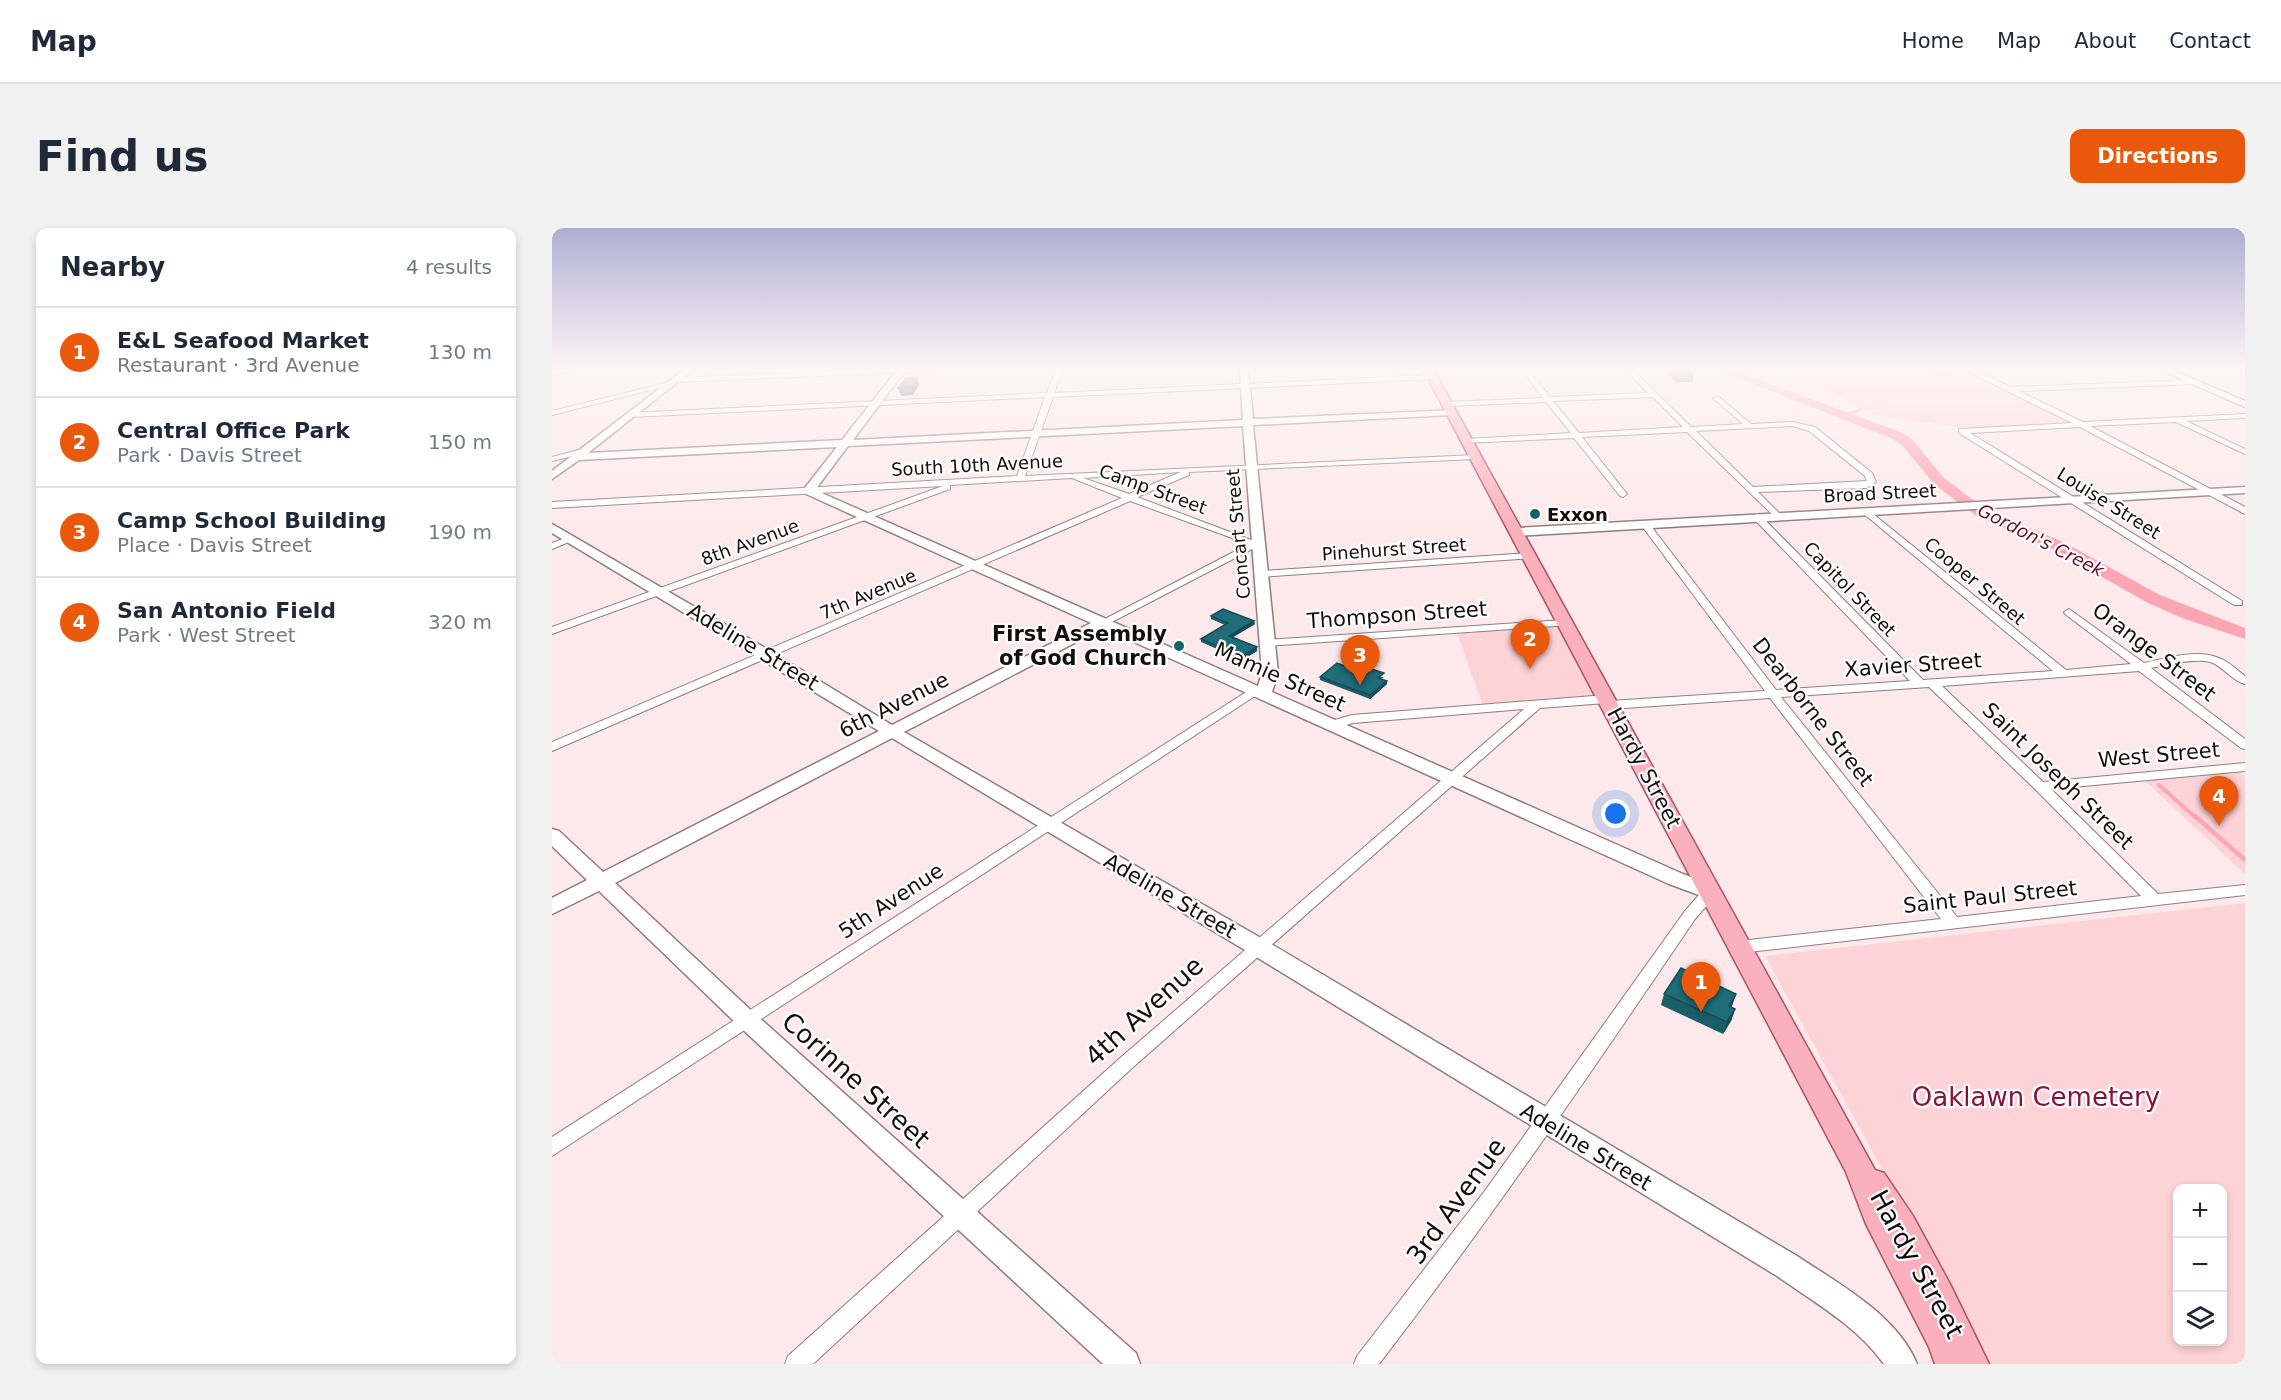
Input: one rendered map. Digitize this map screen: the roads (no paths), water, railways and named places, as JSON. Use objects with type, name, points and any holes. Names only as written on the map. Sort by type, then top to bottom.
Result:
[{"type":"main road","name":"Hardy Street","points":[[1457,422],[1859,1167],[1877,1213],[1942,1337],[1953,1364]]},
{"type":"main road","name":"Hardy Street","points":[[1859,1167],[1892,1208],[1939,1295],[1971,1364]]},
{"type":"street","points":[[552,476],[623,422]]},
{"type":"street","points":[[808,491],[863,422]]},
{"type":"street","points":[[1020,479],[1040,422]]},
{"type":"street","points":[[552,459],[582,454],[1261,422]]},
{"type":"street","points":[[1566,422],[1623,494]]},
{"type":"street","points":[[1681,422],[1777,516]]},
{"type":"street","points":[[1744,422],[1750,427]]},
{"type":"street","points":[[2076,422],[2245,511]]},
{"type":"street","points":[[2082,425],[2139,422]]},
{"type":"street","points":[[2181,422],[2245,452]]},
{"type":"street","name":"Concart Street","points":[[1248,423],[1270,673],[1258,693]]},
{"type":"street","name":"South 10th Avenue","points":[[552,505],[1252,467],[1472,449],[1576,435],[1792,424],[1812,429],[1869,475],[1872,482],[1867,485],[1750,490]]},
{"type":"street","name":"Louise Street","points":[[2082,425],[1962,431],[2238,603]]},
{"type":"street","name":"7th Avenue","points":[[552,747],[1131,499],[1195,469]]},
{"type":"street","name":"Camp Street","points":[[1073,476],[1257,544]]},
{"type":"street","name":"8th Avenue","points":[[552,631],[958,482]]},
{"type":"street","name":"Broad Street","points":[[1516,532],[2245,490]]},
{"type":"street","name":"Mamie Street","points":[[808,491],[1258,693],[1453,777],[1676,879],[1710,892]]},
{"type":"street","name":"Cooper Street","points":[[1867,512],[2063,674]]},
{"type":"street","name":"Capitol Street","points":[[1757,517],[1926,684]]},
{"type":"street","name":"Dearborne Street","points":[[1645,524],[1773,694],[1952,922]]},
{"type":"street","name":"Adeline Street","points":[[552,528],[767,654],[1047,824],[1258,947],[1546,1123],[1787,1266],[1858,1316],[1887,1343],[1902,1364]]},
{"type":"street","points":[[552,546],[572,539]]},
{"type":"street","name":"6th Avenue","points":[[552,907],[1257,544]]},
{"type":"street","name":"Pinehurst Street","points":[[1261,574],[1529,556]]},
{"type":"street","name":"Orange Street","points":[[2069,612],[2245,745]]},
{"type":"street","name":"Thompson Street","points":[[1268,643],[1565,623]]},
{"type":"street","name":"Xavier Street","points":[[1608,702],[1773,694],[2063,674],[2141,667],[2175,660],[2204,658],[2217,661],[2245,681]]},
{"type":"street","name":"Saint Joseph Street","points":[[1926,684],[2040,786],[2153,900]]},
{"type":"street","name":"5th Avenue","points":[[552,1147],[1047,824],[1258,693]]},
{"type":"street","points":[[1332,725],[1352,719],[1608,702]]},
{"type":"street","name":"4th Avenue","points":[[796,1364],[1116,1071],[1536,705]]},
{"type":"street","name":"West Street","points":[[2040,786],[2245,767]]},
{"type":"street","name":"Corinne Street","points":[[552,835],[748,1021],[1125,1364]]},
{"type":"street","name":"Saint Paul Street","points":[[1740,946],[2245,890]]},
{"type":"street","name":"3rd Avenue","points":[[1365,1364],[1425,1289],[1546,1123],[1690,915],[1710,892]]},
{"type":"street","name":"Adeline Street","points":[[1787,1266],[1819,1276],[1855,1298],[1894,1334],[1917,1364]]},
{"type":"waterway","name":"Gordon's Creek","points":[[1861,422],[1898,436],[1907,442],[1939,481],[1983,514],[2057,545],[2154,599],[2245,634]]},
{"type":"waterway","points":[[2159,785],[2196,818]]},
{"type":"waterway","points":[[2195,816],[2245,860]]},
{"type":"place","name":"Exxon","points":[[1535,514]]},
{"type":"place","name":"First Assembly of God Church","points":[[1179,646]]},
{"type":"place","name":"Central Office Park","points":[[1530,669]]},
{"type":"place","name":"Camp School Building","points":[[1360,685]]},
{"type":"place","name":"San Antonio Field","points":[[2219,826]]},
{"type":"place","name":"E&L Seafood Market","points":[[1701,1012]]},
{"type":"park label","name":"Oaklawn Cemetery","points":[[2036,1097]]}]
